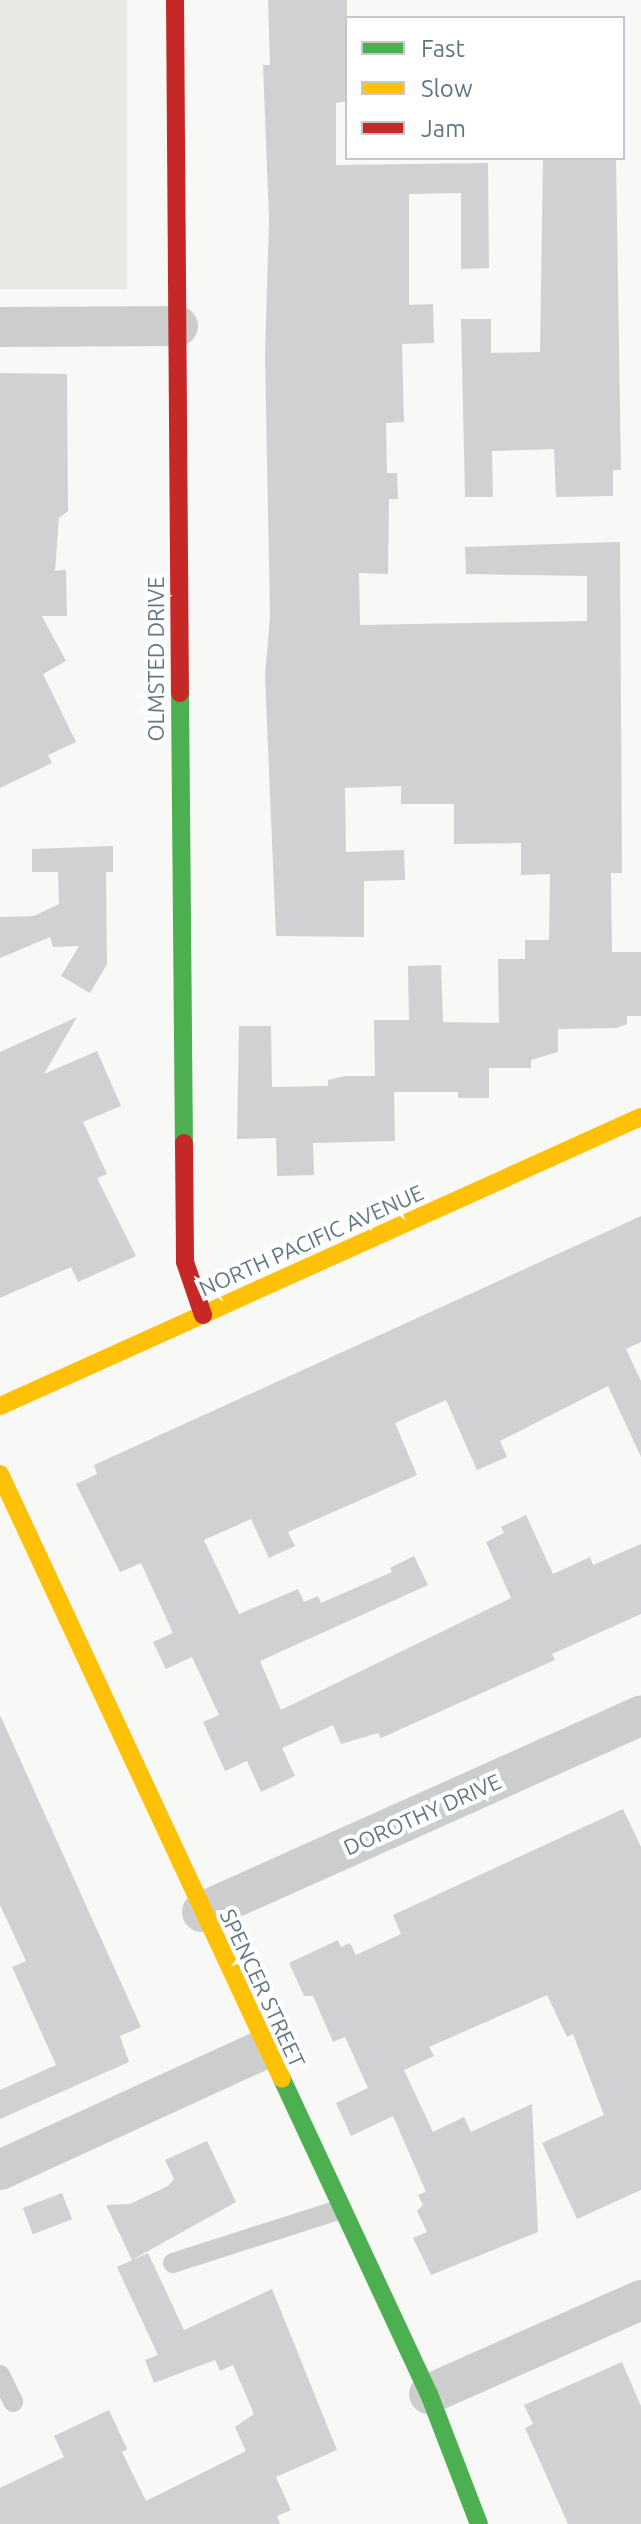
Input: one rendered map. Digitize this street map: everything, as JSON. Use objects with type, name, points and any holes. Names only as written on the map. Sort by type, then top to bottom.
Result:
[{"type":"street","name":"OLMSTED DRIVE","points":[[175,0],[185,1262],[203,1315]]},
{"type":"street","points":[[0,327],[178,326]]},
{"type":"street","name":"NORTH PACIFIC AVENUE","points":[[0,1406],[641,1117]]},
{"type":"street","name":"SPENCER STREET","points":[[0,1474],[264,2049],[429,2394],[479,2524]]},
{"type":"street","name":"DOROTHY DRIVE","points":[[202,1912],[641,1716]]},
{"type":"street","points":[[0,2170],[264,2049]]},
{"type":"street","points":[[429,2394],[641,2300]]},
{"type":"lane","points":[[173,2263],[341,2209]]},
{"type":"lane","points":[[0,2375],[13,2402]]},
{"type":"shaded area","points":[[0,0],[127,0],[127,289],[0,289]]},
{"type":"building","points":[[268,0],[347,0],[345,101],[336,103],[336,165],[488,163],[489,268],[461,269],[461,193],[409,194],[409,305],[433,304],[434,343],[402,344],[404,422],[386,423],[387,473],[397,473],[398,499],[389,499],[388,574],[359,573],[360,625],[587,621],[587,576],[466,574],[465,547],[620,542],[622,873],[611,873],[612,952],[641,952],[641,1016],[627,1016],[627,1024],[617,1028],[558,1029],[558,1052],[531,1060],[531,1068],[489,1068],[489,1098],[458,1098],[458,1092],[394,1092],[395,1141],[313,1143],[314,1175],[277,1176],[276,1138],[237,1139],[239,1026],[271,1026],[272,1087],[328,1086],[328,1080],[345,1076],[375,1076],[374,1020],[409,1020],[408,966],[441,965],[443,1022],[499,1023],[498,959],[525,959],[525,940],[549,940],[550,874],[521,875],[521,843],[454,844],[454,804],[401,804],[401,786],[345,788],[346,852],[404,850],[405,880],[364,881],[364,937],[276,936],[265,676],[270,617],[265,355],[269,219],[263,65],[270,65]]},
{"type":"building","points":[[543,160],[616,160],[621,470],[613,470],[613,496],[556,497],[554,449],[492,451],[493,497],[465,497],[461,319],[491,319],[491,353],[540,352]]},
{"type":"building","points":[[0,373],[67,374],[68,511],[59,518],[55,571],[66,570],[67,616],[42,616],[66,661],[43,674],[76,742],[48,755],[52,763],[0,788]]},
{"type":"building","points":[[113,846],[113,872],[106,872],[107,964],[90,993],[61,976],[79,946],[53,947],[50,937],[0,958],[0,917],[34,916],[59,904],[58,872],[32,872],[32,849]]},
{"type":"building","points":[[77,1017],[44,1074],[97,1051],[121,1106],[83,1122],[107,1174],[97,1178],[136,1256],[78,1282],[71,1267],[0,1298],[0,1052]]},
{"type":"building","points":[[641,1216],[641,1342],[626,1349],[641,1381],[641,1457],[608,1386],[500,1441],[507,1457],[477,1470],[446,1400],[395,1423],[417,1475],[288,1532],[295,1546],[269,1558],[251,1519],[204,1540],[239,1614],[298,1589],[304,1602],[318,1596],[321,1603],[392,1572],[390,1568],[414,1556],[428,1585],[260,1661],[281,1710],[511,1598],[486,1542],[504,1533],[501,1527],[526,1515],[553,1574],[590,1557],[593,1565],[641,1544],[641,1614],[552,1654],[555,1660],[381,1738],[378,1733],[341,1744],[333,1725],[282,1748],[295,1776],[261,1792],[247,1761],[225,1771],[203,1722],[219,1715],[192,1657],[166,1669],[153,1642],[173,1633],[141,1563],[120,1572],[76,1484],[97,1474],[94,1465]]},
{"type":"building","points":[[0,1715],[141,2027],[120,2036],[129,2062],[0,2119],[0,2090],[56,2065],[12,1967],[26,1961],[0,1905]]},
{"type":"building","points":[[623,1809],[641,1847],[641,2190],[577,2219],[542,2143],[604,2115],[573,2034],[567,2037],[547,1995],[429,2047],[434,2056],[404,2070],[433,2132],[464,2117],[471,2132],[532,2104],[538,2232],[431,2275],[413,2238],[427,2232],[417,2211],[423,2205],[418,2195],[426,2192],[393,2116],[351,2136],[336,2103],[368,2088],[345,2037],[333,2042],[313,1996],[304,1996],[289,1963],[338,1940],[341,1947],[350,1943],[356,1955],[401,1934],[393,1915]]},
{"type":"building","points":[[207,2141],[236,2202],[132,2260],[106,2205],[130,2204],[168,2186],[174,2179],[165,2160]]},
{"type":"building","points":[[62,2193],[72,2219],[33,2234],[23,2208]]},
{"type":"building","points":[[148,2253],[184,2330],[272,2289],[337,2450],[276,2477],[291,2510],[277,2516],[280,2524],[0,2524],[0,2488],[64,2457],[54,2436],[109,2410],[127,2449],[122,2452],[146,2501],[246,2451],[235,2427],[254,2414],[233,2365],[220,2371],[215,2360],[154,2383],[145,2360],[158,2355],[117,2267]]},
{"type":"building","points":[[622,2362],[641,2406],[641,2524],[568,2524],[525,2428],[533,2424],[524,2405]]},
{"type":"traffic: fast","points":[[180,693],[184,1143]]},
{"type":"traffic: fast","points":[[282,2079],[429,2394],[479,2524]]},
{"type":"traffic: slow","points":[[0,1406],[641,1117]]},
{"type":"traffic: slow","points":[[0,1474],[282,2079]]},
{"type":"traffic: jam","points":[[175,0],[180,693]]},
{"type":"traffic: jam","points":[[184,1143],[185,1262],[203,1315]]}]
